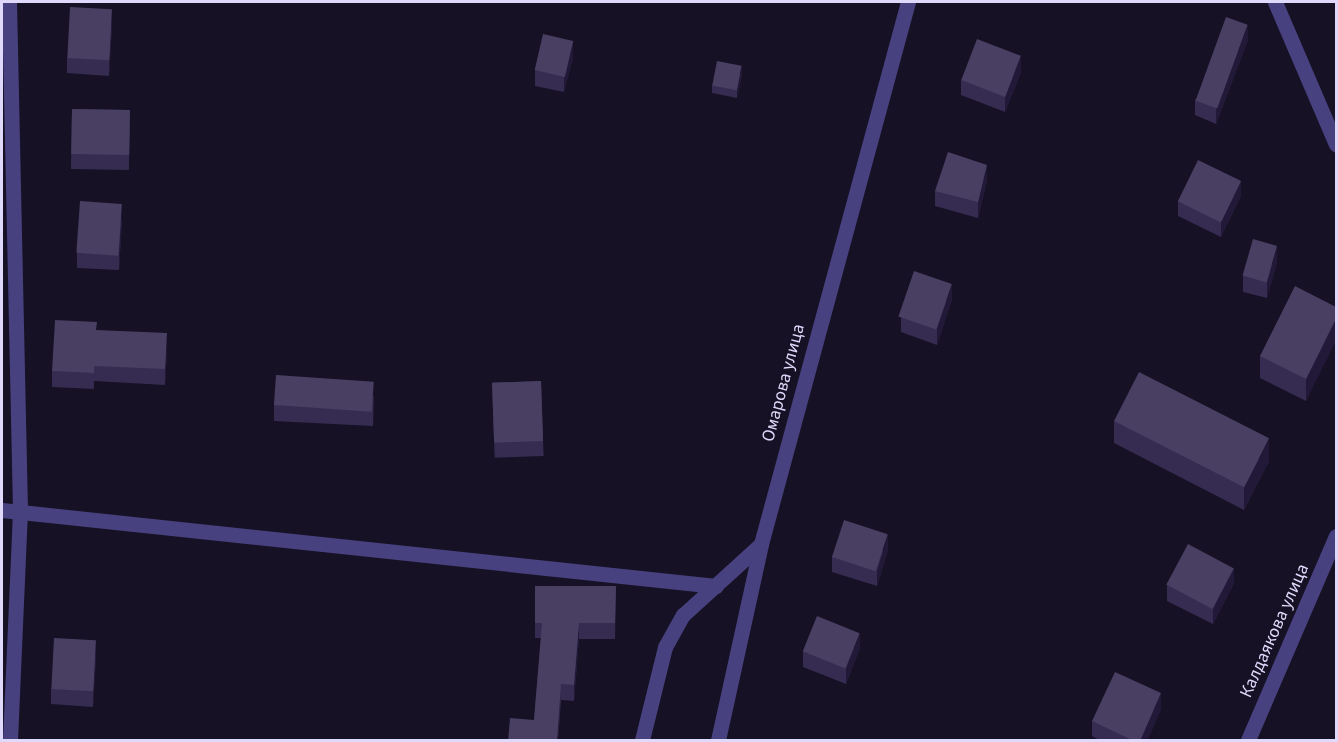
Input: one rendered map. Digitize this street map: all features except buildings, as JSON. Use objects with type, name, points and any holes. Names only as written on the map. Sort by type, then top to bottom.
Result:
[{"type":"street","points":[[9,2],[20,511],[10,741]]},
{"type":"street","name":"Омарова улица","points":[[718,741],[761,544],[908,2]]},
{"type":"street","points":[[1275,2],[1336,144]]},
{"type":"street","points":[[2,510],[716,586]]},
{"type":"street","name":"Калдаякова улица","points":[[1248,741],[1336,536]]},
{"type":"street","points":[[642,741],[665,647],[683,615],[761,544]]}]
